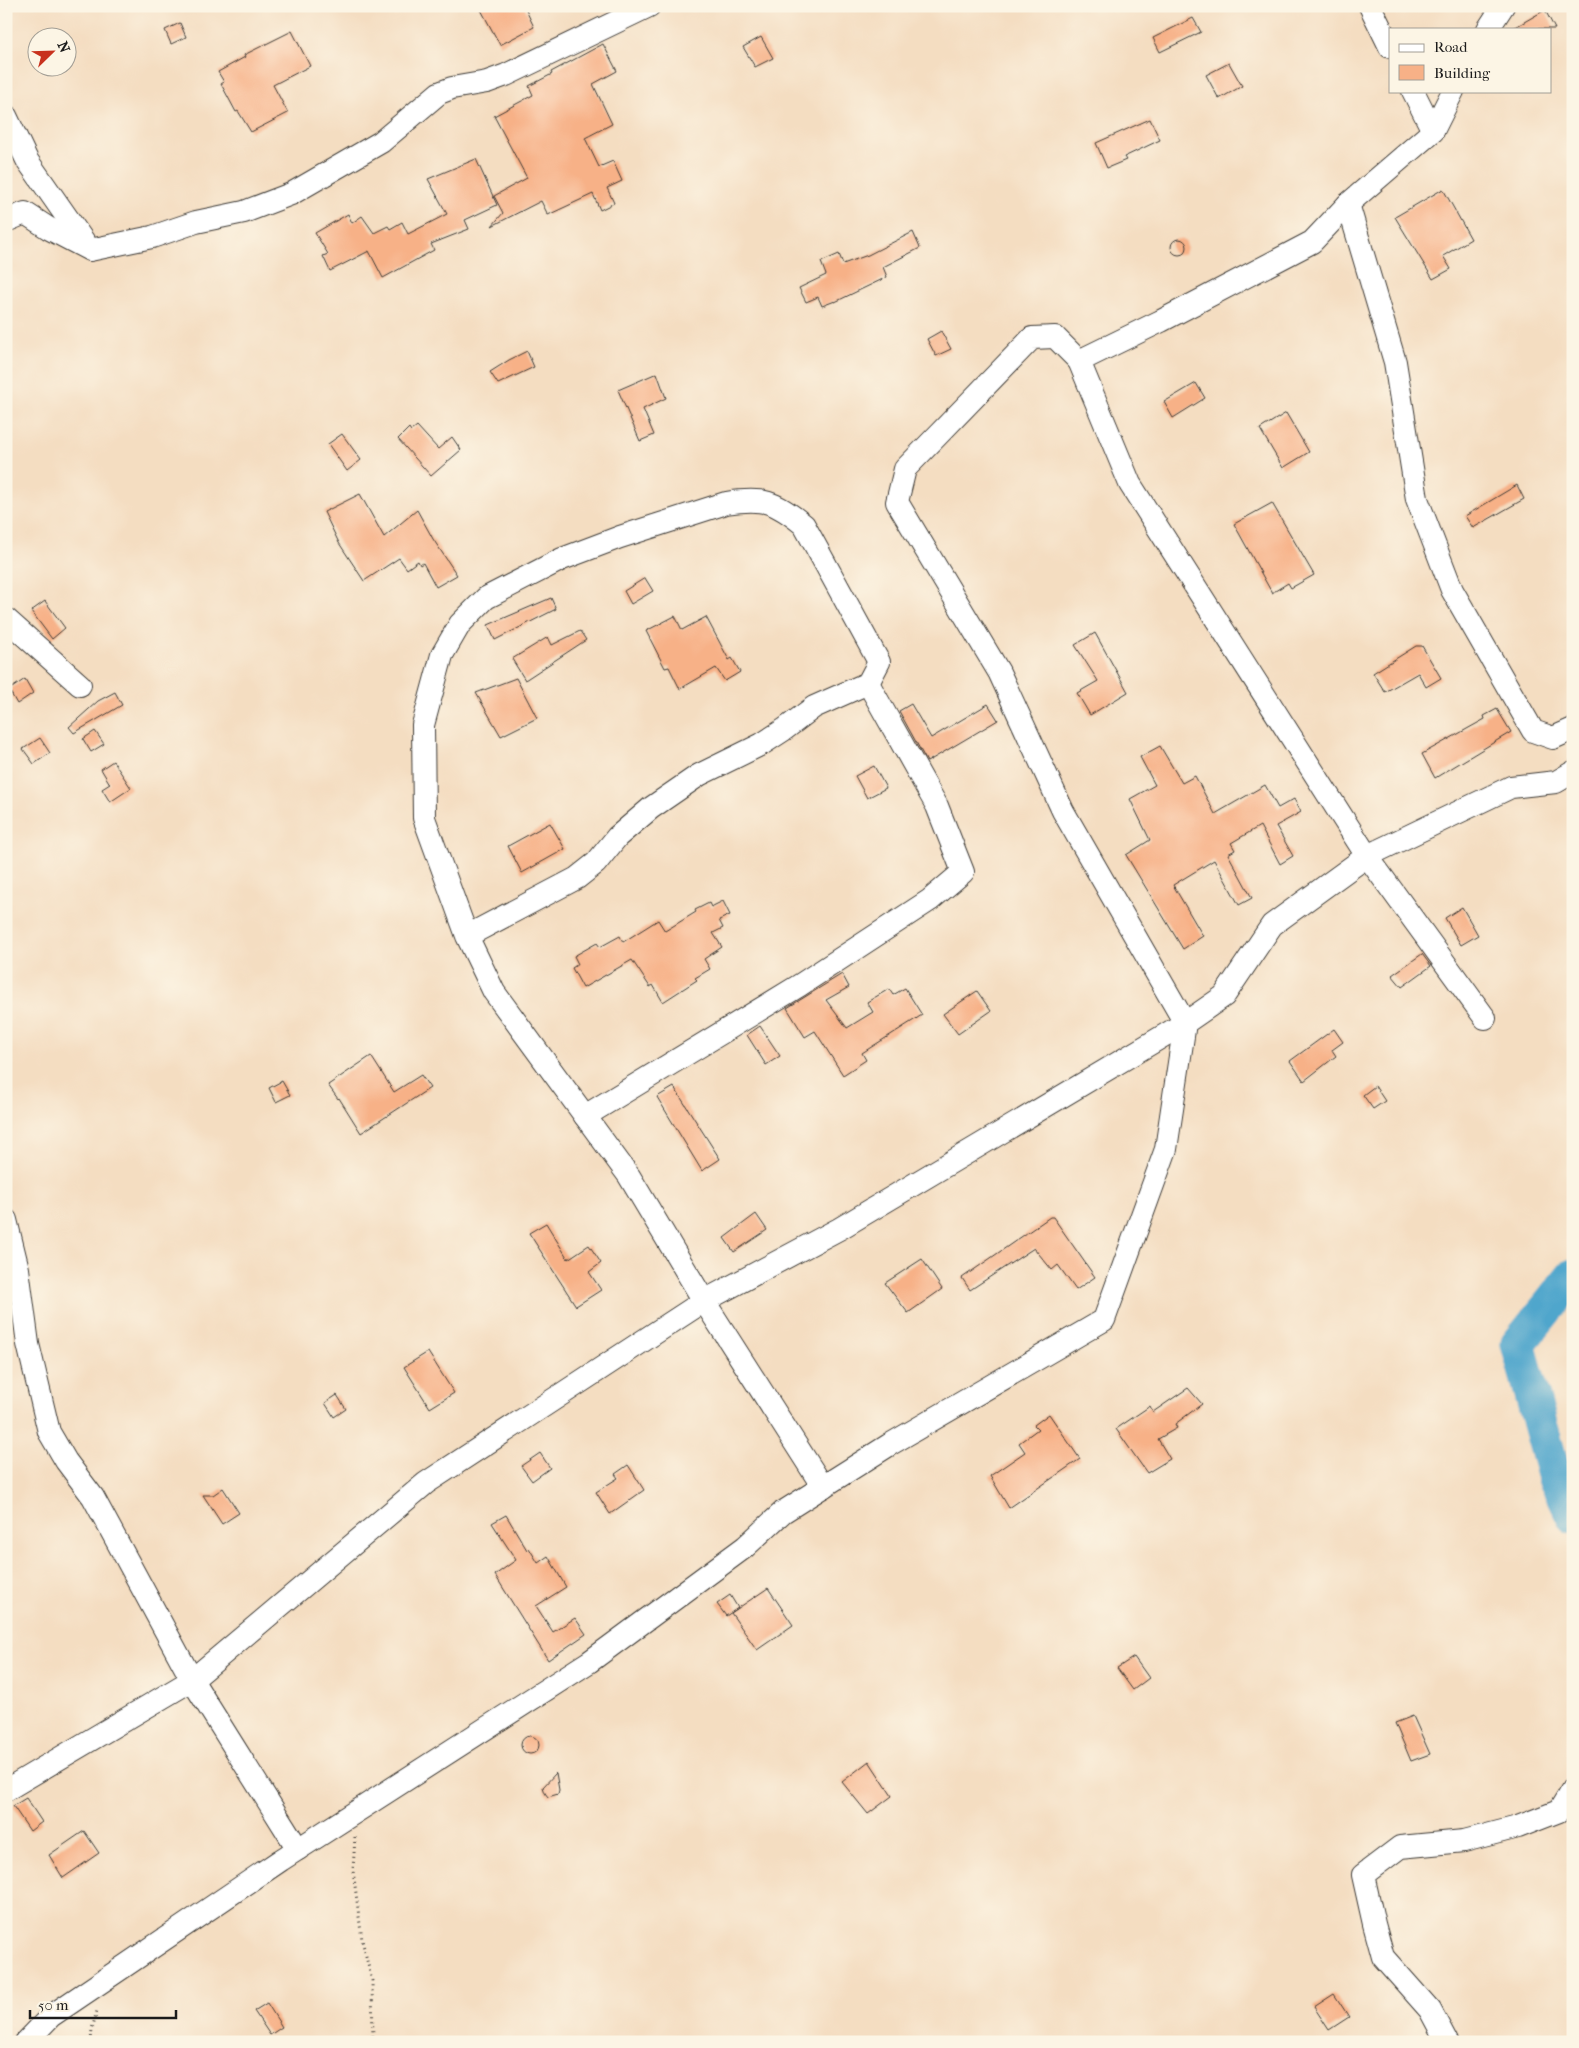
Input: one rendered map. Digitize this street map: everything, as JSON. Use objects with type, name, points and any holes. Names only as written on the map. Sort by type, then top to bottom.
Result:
[{"type":"street","points":[[6,221],[25,213],[48,228],[90,250],[152,237],[196,222],[244,212],[291,194],[381,142],[439,93],[452,88],[487,82],[506,75],[649,6]]},
{"type":"street","points":[[1370,6],[1389,44]]},
{"type":"street","points":[[1489,28],[1503,6]]},
{"type":"street","points":[[1414,92],[1433,130]]},
{"type":"street","points":[[1079,361],[1312,242],[1348,204],[1433,130],[1452,92]]},
{"type":"street","points":[[6,116],[27,160],[90,250]]},
{"type":"street","points":[[1348,204],[1395,362],[1417,499],[1452,590],[1533,731],[1553,738],[1573,729]]},
{"type":"street","points":[[26,2042],[51,2016],[298,1849],[589,1662],[745,1547],[783,1512],[889,1445],[1104,1320],[1166,1149],[1185,1023],[1063,811],[999,672],[897,502],[905,469],[1032,338],[1055,337],[1079,361],[1130,484],[1367,856],[1485,1018]]},
{"type":"street","points":[[467,936],[577,878],[596,863],[617,837],[651,808],[699,775],[762,744],[814,707],[868,684],[879,662],[804,524],[773,502],[743,500],[726,503],[620,537],[562,559],[486,598],[460,624],[442,655],[423,725],[424,818],[467,936],[494,992],[629,1176],[704,1301],[823,1487]]},
{"type":"street","points":[[6,619],[80,685]]},
{"type":"street","points":[[585,1116],[800,986],[930,900],[963,872],[937,806],[868,684]]},
{"type":"street","points":[[6,1790],[192,1680],[426,1483],[704,1301],[839,1229],[1185,1023],[1224,996],[1272,926],[1367,856],[1511,787],[1556,782],[1573,772]]},
{"type":"street","points":[[6,1220],[18,1269],[28,1344],[49,1432],[66,1461],[93,1497],[192,1680],[298,1849]]},
{"type":"street","points":[[1447,2042],[1430,2010],[1383,1956],[1374,1924],[1364,1874],[1400,1847],[1464,1841],[1518,1828],[1558,1811],[1573,1788]]},
{"type":"path","points":[[356,1812],[353,1870],[362,1940],[372,1981],[374,2042]]},
{"type":"building","points":[[479,6],[524,6],[534,27],[500,45]]},
{"type":"building","points":[[1545,10],[1555,29],[1552,28],[1514,28]]},
{"type":"building","points":[[1193,18],[1201,32],[1160,52],[1153,38]]},
{"type":"building","points":[[180,23],[186,37],[171,44],[165,30]]},
{"type":"building","points":[[292,31],[310,66],[273,85],[288,113],[251,132],[238,111],[236,112],[221,84],[224,82],[218,72],[245,57],[244,55]]},
{"type":"building","points":[[761,37],[773,58],[755,67],[743,47]]},
{"type":"building","points":[[603,44],[617,71],[593,84],[612,124],[585,138],[599,167],[613,161],[622,181],[607,188],[614,203],[600,210],[593,194],[548,215],[541,201],[492,226],[503,213],[494,196],[527,178],[494,116],[533,95],[529,86]]},
{"type":"building","points":[[1229,63],[1242,86],[1219,99],[1206,75]]},
{"type":"building","points":[[1150,119],[1160,140],[1124,157],[1126,160],[1107,168],[1096,143]]},
{"type":"building","points":[[476,159],[497,205],[465,220],[469,229],[431,244],[434,250],[383,278],[369,251],[330,271],[323,256],[328,254],[315,233],[348,214],[352,223],[362,216],[374,233],[388,226],[390,229],[402,222],[408,234],[447,214],[428,179]]},
{"type":"building","points":[[1443,189],[1471,239],[1443,256],[1451,269],[1433,279],[1395,217]]},
{"type":"building","points":[[913,232],[920,248],[883,267],[887,277],[835,302],[822,306],[818,297],[806,302],[799,288],[826,275],[821,262],[839,254],[843,264],[868,255]]},
{"type":"building","points":[[1179,239],[1185,241],[1187,247],[1185,253],[1179,255],[1173,253],[1171,247],[1173,241]]},
{"type":"building","points":[[941,331],[951,349],[936,356],[927,339]]},
{"type":"building","points":[[527,351],[534,367],[498,384],[490,372]]},
{"type":"building","points":[[657,373],[666,398],[643,409],[654,435],[640,441],[618,390]]},
{"type":"building","points":[[1196,383],[1205,398],[1173,418],[1164,402]]},
{"type":"building","points":[[1286,413],[1309,452],[1283,468],[1260,429]]},
{"type":"building","points":[[417,426],[438,449],[452,437],[461,450],[431,476],[398,439],[409,428],[411,431]]},
{"type":"building","points":[[342,434],[361,460],[347,471],[328,444]]},
{"type":"building","points":[[1517,485],[1524,499],[1473,528],[1465,516]]},
{"type":"building","points":[[360,494],[384,537],[417,510],[433,539],[457,575],[436,587],[423,563],[420,565],[418,561],[407,569],[399,558],[364,581],[339,543],[324,512]]},
{"type":"building","points":[[1272,503],[1314,575],[1291,588],[1288,583],[1272,593],[1234,524]]},
{"type":"building","points":[[645,578],[653,591],[631,604],[624,591]]},
{"type":"building","points":[[551,598],[556,609],[495,640],[488,625]]},
{"type":"building","points":[[45,601],[65,628],[52,639],[31,611]]},
{"type":"building","points":[[675,616],[682,630],[706,617],[729,660],[732,658],[740,672],[725,681],[716,668],[680,689],[669,667],[665,668],[646,631]]},
{"type":"building","points":[[580,631],[586,640],[525,680],[512,659],[548,637],[552,645]]},
{"type":"building","points":[[1095,633],[1128,692],[1090,715],[1077,693],[1098,681],[1075,645]]},
{"type":"building","points":[[1416,646],[1422,646],[1441,678],[1426,687],[1418,673],[1385,692],[1373,673]]},
{"type":"building","points":[[516,678],[537,718],[501,736],[476,693]]},
{"type":"building","points":[[25,679],[33,693],[17,704],[9,690]]},
{"type":"building","points":[[115,692],[122,705],[74,733],[69,727],[98,701]]},
{"type":"building","points":[[911,704],[931,738],[988,704],[998,720],[927,762],[899,711]]},
{"type":"building","points":[[1497,709],[1511,732],[1435,778],[1422,754],[1485,719],[1484,716]]},
{"type":"building","points":[[95,731],[104,744],[91,752],[83,739]]},
{"type":"building","points":[[40,738],[50,753],[34,764],[23,749]]},
{"type":"building","points":[[1160,746],[1182,783],[1195,776],[1215,814],[1265,785],[1278,808],[1294,799],[1301,812],[1276,826],[1293,856],[1280,864],[1260,826],[1231,843],[1235,850],[1228,854],[1252,898],[1239,905],[1214,860],[1173,885],[1203,936],[1183,949],[1126,855],[1150,840],[1130,799],[1155,785],[1140,757]]},
{"type":"building","points":[[113,761],[131,788],[110,802],[102,789],[110,784],[101,769]]},
{"type":"building","points":[[874,766],[886,788],[867,798],[855,776]]},
{"type":"building","points":[[550,823],[565,849],[522,873],[508,846]]},
{"type":"building","points":[[723,901],[730,915],[719,920],[723,928],[713,933],[722,947],[704,959],[710,969],[695,978],[697,980],[663,1002],[653,985],[650,987],[632,960],[583,988],[572,968],[578,964],[574,956],[597,943],[600,947],[620,936],[623,942],[658,920],[665,931],[696,912],[695,910],[709,903],[711,907]]},
{"type":"building","points":[[1462,907],[1478,935],[1461,945],[1445,918]]},
{"type":"building","points":[[1422,954],[1431,966],[1402,987],[1392,975]]},
{"type":"building","points":[[842,974],[849,987],[826,1000],[847,1028],[873,1012],[867,1002],[889,989],[893,995],[905,988],[922,1015],[862,1053],[866,1060],[843,1075],[815,1031],[805,1037],[787,1008]]},
{"type":"building","points":[[977,991],[991,1011],[958,1034],[943,1014]]},
{"type":"building","points":[[760,1026],[780,1056],[766,1065],[747,1035]]},
{"type":"building","points":[[1334,1029],[1343,1042],[1332,1050],[1336,1056],[1304,1081],[1290,1061]]},
{"type":"building","points":[[371,1056],[394,1092],[421,1075],[430,1088],[361,1133],[339,1098],[328,1085]]},
{"type":"building","points":[[282,1081],[290,1095],[276,1102],[269,1088]]},
{"type":"building","points":[[1375,1086],[1385,1101],[1373,1109],[1363,1095]]},
{"type":"building","points":[[674,1087],[720,1159],[702,1171],[657,1097]]},
{"type":"building","points":[[756,1214],[767,1230],[734,1252],[724,1238]]},
{"type":"building","points":[[1050,1217],[1053,1217],[1095,1277],[1076,1290],[1058,1265],[1052,1270],[1034,1248],[970,1290],[962,1278]]},
{"type":"building","points":[[546,1223],[568,1259],[589,1245],[601,1263],[589,1272],[601,1290],[576,1306],[529,1233]]},
{"type":"building","points":[[922,1259],[942,1289],[908,1313],[885,1283]]},
{"type":"building","points":[[428,1352],[454,1393],[430,1408],[404,1367]]},
{"type":"building","points":[[1188,1388],[1202,1404],[1175,1424],[1177,1428],[1158,1439],[1170,1459],[1147,1473],[1116,1429],[1150,1406],[1153,1412]]},
{"type":"building","points":[[337,1395],[346,1409],[334,1417],[325,1403]]},
{"type":"building","points":[[1049,1414],[1080,1459],[1009,1508],[990,1476],[1025,1452],[1019,1443],[1038,1429],[1034,1425]]},
{"type":"building","points":[[540,1453],[550,1468],[532,1481],[521,1466]]},
{"type":"building","points":[[628,1465],[644,1490],[610,1514],[596,1492],[618,1478],[615,1474]]},
{"type":"building","points":[[223,1488],[239,1513],[222,1524],[203,1495],[213,1495]]},
{"type":"building","points":[[506,1515],[527,1550],[529,1548],[538,1563],[548,1556],[566,1587],[536,1606],[553,1632],[575,1618],[586,1634],[548,1660],[495,1575],[516,1560],[492,1523]]},
{"type":"building","points":[[768,1588],[793,1625],[757,1650],[731,1613]]},
{"type":"building","points":[[730,1595],[738,1608],[726,1616],[717,1604]]},
{"type":"building","points":[[1134,1657],[1149,1678],[1133,1690],[1117,1668]]},
{"type":"building","points":[[1413,1716],[1430,1754],[1411,1761],[1395,1723]]},
{"type":"building","points":[[530,1736],[538,1741],[539,1745],[534,1753],[530,1754],[522,1749],[521,1745],[526,1737]]},
{"type":"building","points":[[869,1761],[892,1796],[868,1814],[842,1782]]},
{"type":"building","points":[[556,1773],[558,1794],[548,1797],[543,1787]]},
{"type":"building","points":[[26,1798],[42,1822],[30,1831],[13,1806]]},
{"type":"building","points":[[84,1831],[99,1853],[63,1878],[49,1855]]},
{"type":"building","points":[[1334,1994],[1349,2017],[1329,2030],[1314,2007]]},
{"type":"building","points":[[267,2003],[282,2027],[270,2035],[254,2011]]},
{"type":"waterway","points":[[1573,1276],[1518,1344],[1555,1478],[1573,1516]]}]
